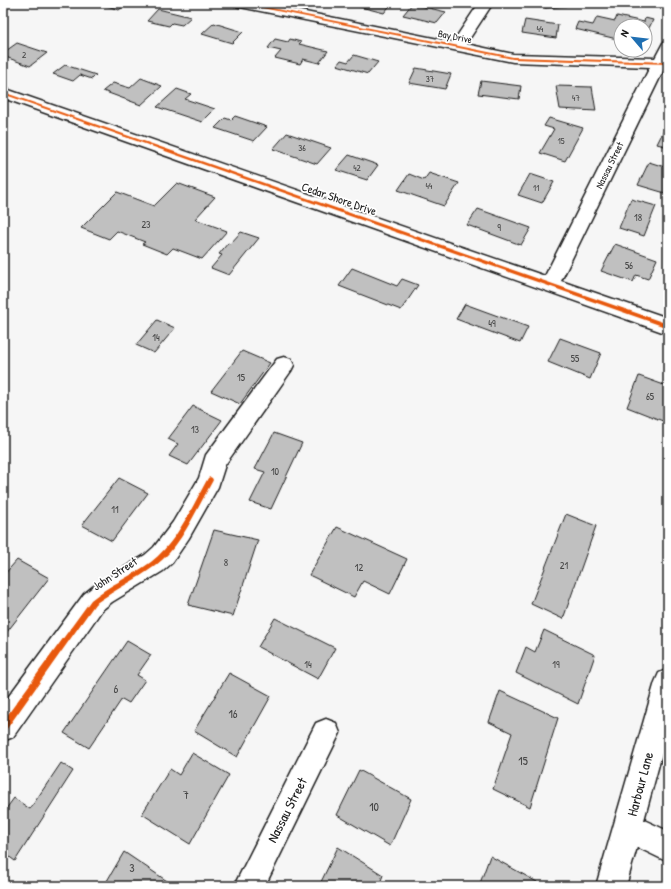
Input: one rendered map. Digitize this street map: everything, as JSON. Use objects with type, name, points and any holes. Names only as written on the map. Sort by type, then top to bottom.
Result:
[{"type":"street","name":"Bay Drive","points":[[240,3],[513,58],[664,63]]},
{"type":"street","points":[[301,16],[314,3]]},
{"type":"street","points":[[457,47],[486,3]]},
{"type":"street","name":"Nassau Street","points":[[550,284],[664,63],[668,46]]},
{"type":"street","name":"Cedar Shore Drive","points":[[3,93],[668,326]]},
{"type":"street","name":"John Street","points":[[3,727],[93,602],[103,594],[154,563],[163,554],[181,530],[210,480],[214,462],[284,365]]},
{"type":"street","name":"Harbour Lane","points":[[611,886],[668,682]]},
{"type":"street","name":"Nassau Street","points":[[249,886],[326,733]]},
{"type":"street","points":[[628,827],[668,847]]},
{"type":"building","points":[[128,3],[119,10],[102,4]]},
{"type":"building","points":[[392,3],[384,13],[349,4]]},
{"type":"building","points":[[542,3],[564,3],[566,6],[545,8]]},
{"type":"building","points":[[412,4],[446,12],[437,23],[403,15]]},
{"type":"building","points":[[158,9],[191,17],[182,25],[172,23],[169,26],[147,21]]},
{"type":"building","points":[[597,17],[613,21],[613,38],[575,29],[578,22],[593,25]]},
{"type":"building","points":[[525,20],[558,25],[556,38],[522,33]]},
{"type":"building","points":[[214,23],[243,32],[232,43],[202,34]]},
{"type":"building","points":[[275,39],[288,42],[290,39],[301,42],[299,44],[328,51],[319,63],[303,59],[300,64],[275,58],[281,51],[268,48]]},
{"type":"building","points":[[17,43],[47,53],[30,66],[3,56],[3,53]]},
{"type":"building","points":[[354,55],[378,62],[368,74],[337,65],[341,60],[348,62]]},
{"type":"building","points":[[65,65],[96,75],[92,79],[80,75],[73,81],[53,74]]},
{"type":"building","points":[[416,68],[451,74],[445,89],[409,83]]},
{"type":"building","points":[[141,78],[162,86],[141,105],[103,91],[113,83],[130,88]]},
{"type":"building","points":[[481,81],[521,86],[519,99],[478,94]]},
{"type":"building","points":[[556,86],[592,87],[596,111],[560,109]]},
{"type":"building","points":[[177,89],[191,94],[185,99],[215,109],[202,122],[157,107]]},
{"type":"building","points":[[235,116],[267,127],[254,141],[215,128],[225,118],[231,120]]},
{"type":"building","points":[[549,118],[583,128],[565,161],[540,153],[554,129],[544,126]]},
{"type":"building","points":[[668,122],[668,147],[657,144]]},
{"type":"building","points":[[287,133],[331,148],[317,164],[273,149]]},
{"type":"building","points":[[349,155],[378,165],[367,180],[336,170]]},
{"type":"building","points":[[649,162],[668,168],[668,186],[665,193],[638,185]]},
{"type":"building","points":[[429,173],[459,183],[444,206],[398,190],[409,174],[424,180]]},
{"type":"building","points":[[530,174],[554,182],[542,203],[518,195]]},
{"type":"building","points":[[177,183],[215,197],[195,219],[227,231],[202,259],[173,248],[167,254],[142,244],[145,242],[117,231],[109,239],[81,228],[117,192],[154,206]]},
{"type":"building","points":[[631,199],[656,206],[644,236],[619,228]]},
{"type":"building","points":[[478,209],[531,228],[521,245],[467,225]]},
{"type":"building","points":[[241,232],[259,238],[229,275],[211,268],[222,255],[219,254],[228,243],[230,244]]},
{"type":"building","points":[[615,244],[657,259],[648,279],[636,275],[633,282],[601,271]]},
{"type":"building","points":[[352,268],[397,286],[402,279],[418,285],[401,310],[339,286]]},
{"type":"building","points":[[465,304],[528,327],[520,343],[456,319]]},
{"type":"building","points":[[157,320],[175,328],[154,353],[136,345]]},
{"type":"building","points":[[560,338],[601,353],[590,379],[548,362]]},
{"type":"building","points":[[242,351],[270,363],[240,404],[211,391]]},
{"type":"building","points":[[639,376],[664,385],[668,376],[668,423],[627,407]]},
{"type":"building","points":[[193,406],[222,420],[188,465],[169,456],[178,444],[168,439]]},
{"type":"building","points":[[274,433],[302,443],[271,509],[250,502],[265,472],[255,469]]},
{"type":"building","points":[[119,478],[148,493],[112,541],[82,525]]},
{"type":"building","points":[[566,514],[596,526],[563,619],[531,604]]},
{"type":"building","points":[[337,527],[407,559],[390,594],[363,581],[354,597],[309,575]]},
{"type":"building","points":[[214,530],[258,540],[233,616],[188,605]]},
{"type":"building","points":[[17,560],[49,578],[3,637],[3,576]]},
{"type":"building","points":[[275,618],[335,648],[318,679],[258,647]]},
{"type":"building","points":[[544,630],[595,655],[578,704],[516,673],[526,647],[535,652]]},
{"type":"building","points":[[127,641],[151,655],[137,675],[145,680],[129,703],[122,699],[89,748],[64,733]]},
{"type":"building","points":[[229,673],[271,696],[237,757],[194,731]]},
{"type":"building","points":[[500,691],[558,718],[530,807],[493,789],[512,733],[489,722]]},
{"type":"building","points":[[192,753],[229,775],[190,844],[142,814],[170,769],[179,775]]},
{"type":"building","points":[[61,763],[73,771],[15,861],[3,852],[3,813],[14,798],[30,809]]},
{"type":"building","points":[[359,770],[411,799],[390,846],[337,815]]},
{"type":"building","points":[[338,847],[383,875],[379,886],[319,886]]},
{"type":"building","points":[[124,852],[173,885],[173,886],[104,886]]},
{"type":"building","points":[[490,856],[537,882],[535,886],[479,886]]},
{"type":"cycle path","points":[[240,3],[513,58],[668,63]]},
{"type":"cycle path","points":[[3,93],[668,326]]},
{"type":"cycle path","points":[[3,727],[93,602],[154,563],[171,546],[210,480]]}]
